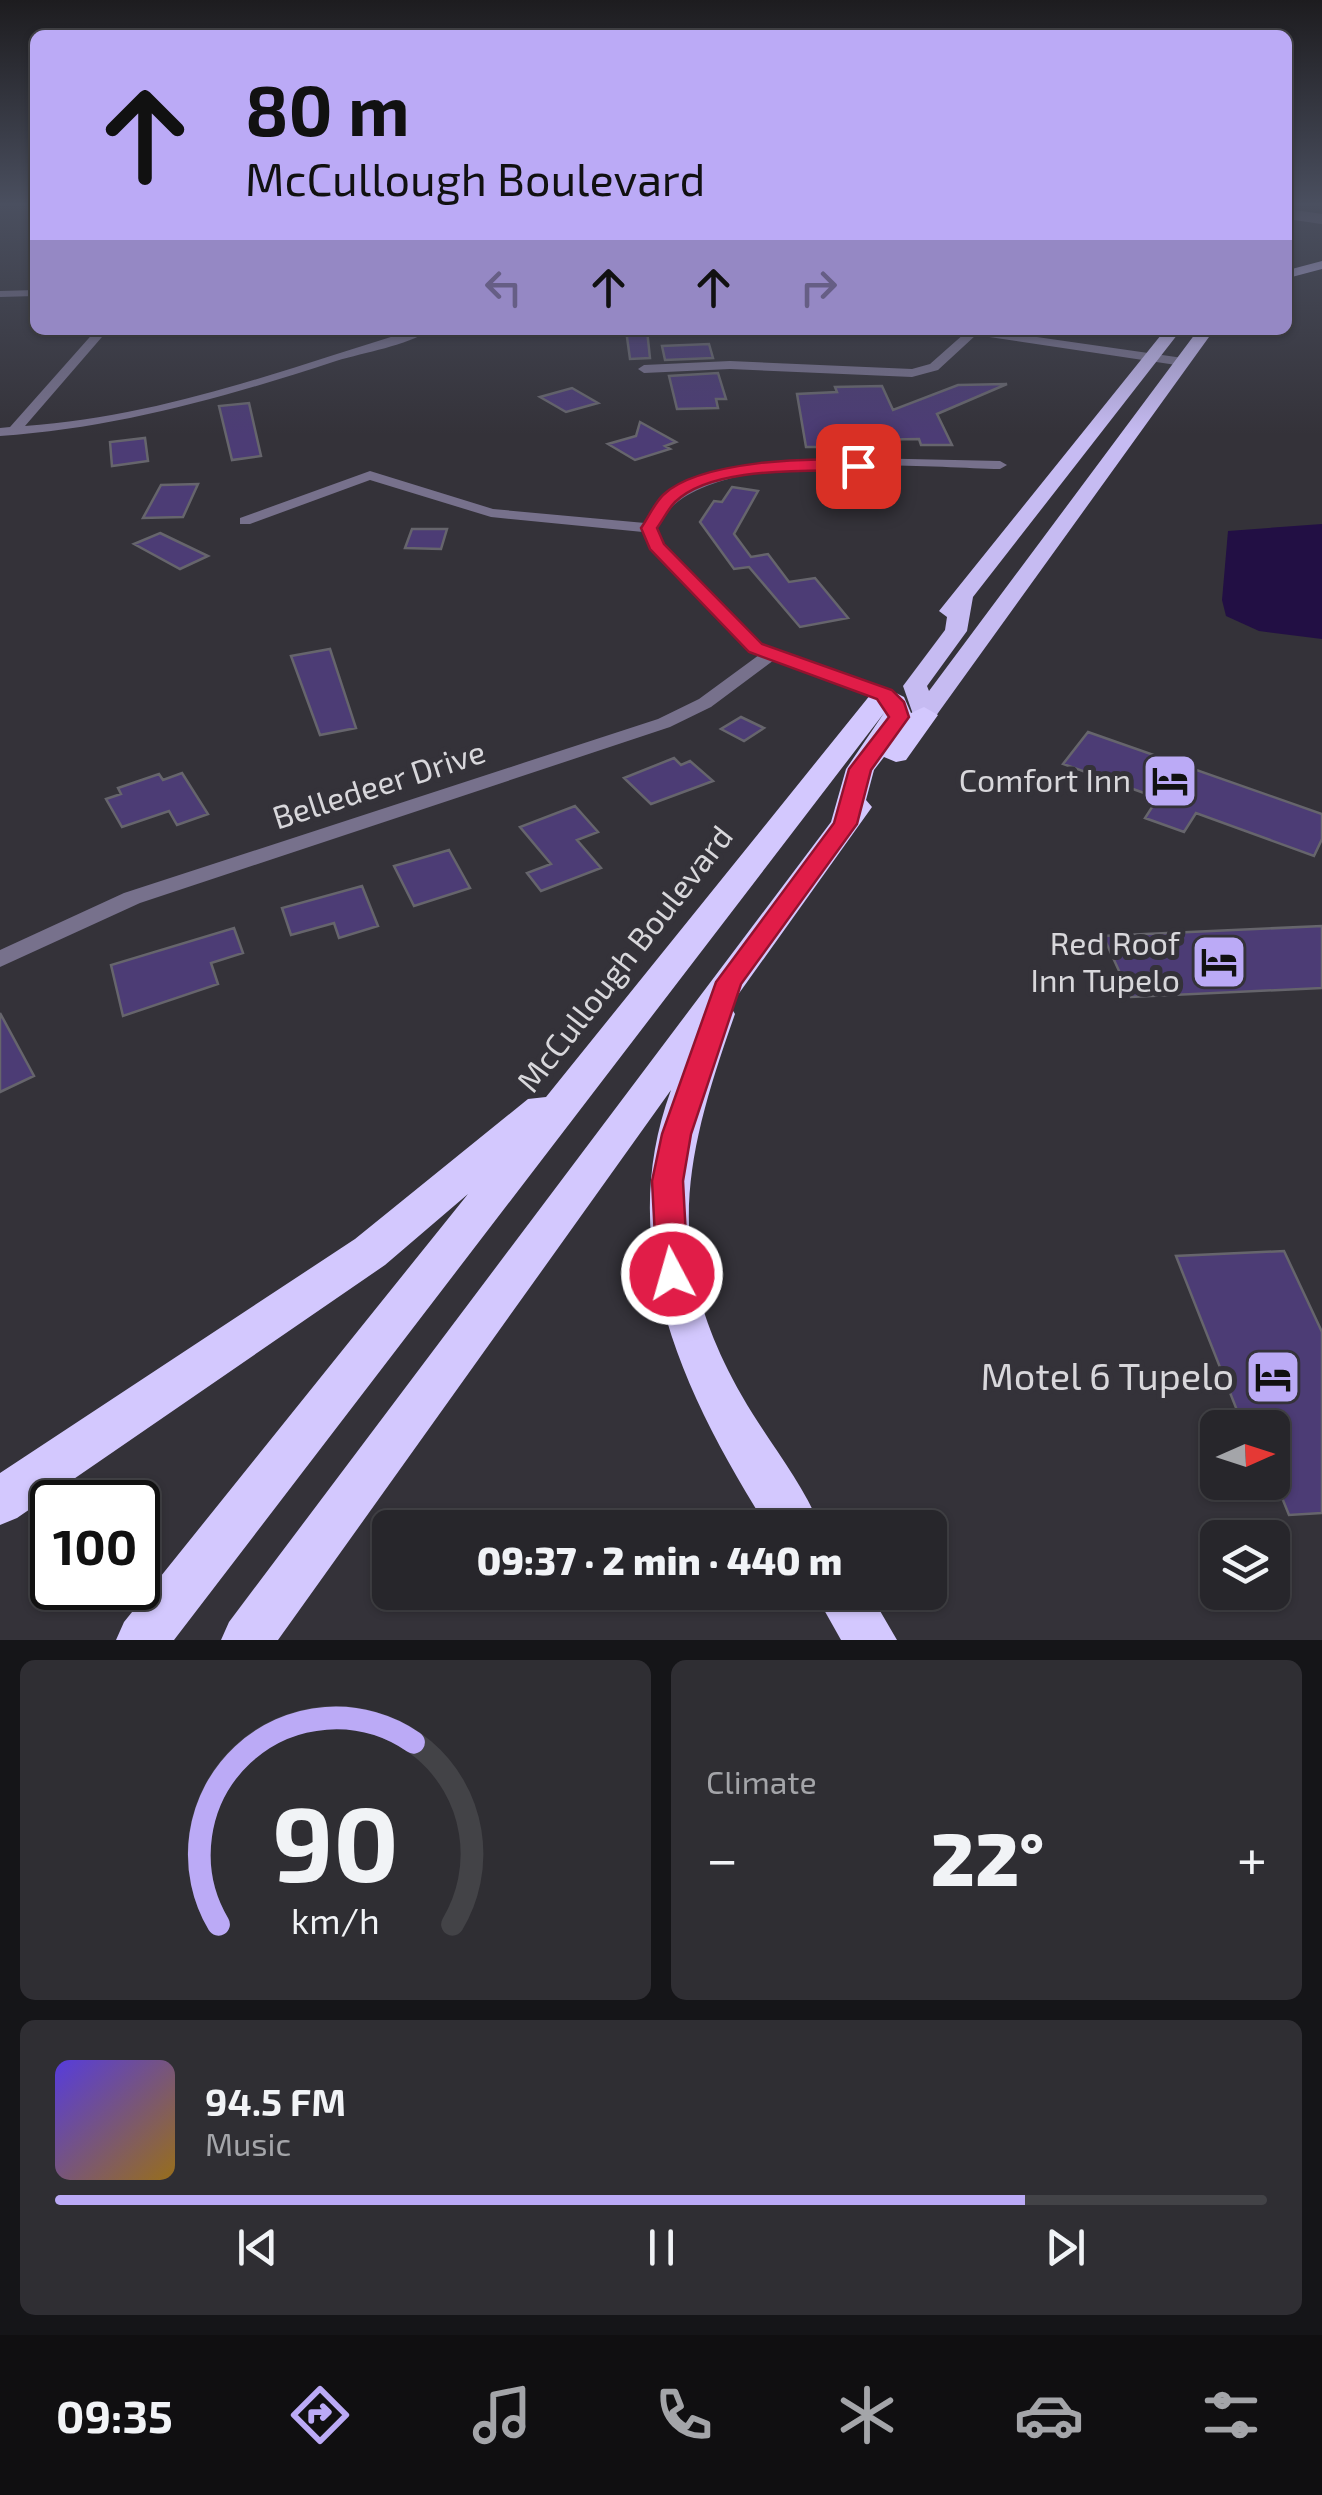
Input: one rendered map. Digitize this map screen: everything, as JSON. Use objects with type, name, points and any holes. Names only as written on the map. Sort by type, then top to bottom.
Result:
[{"type":"highway","name":"McCullough Boulevard","points":[[142,1640],[1169,335]]},
{"type":"highway","points":[[247,1640],[1202,335]]},
{"type":"highway","points":[[1066,467],[1099,476]]},
{"type":"highway","points":[[924,715],[914,686],[956,631],[962,596]]},
{"type":"highway","points":[[845,824],[860,769],[899,717],[894,702],[884,695]]},
{"type":"highway","points":[[729,982],[676,1134],[668,1181],[672,1274],[698,1362],[748,1454],[785,1510]]},
{"type":"highway","points":[[0,1501],[370,1252],[592,1066]]},
{"type":"highway","points":[[852,1610],[871,1640]]},
{"type":"street","points":[[0,294],[30,293]]},
{"type":"street","points":[[7,432],[97,335]]},
{"type":"street","points":[[7,432],[117,420],[408,335]]},
{"type":"street","points":[[644,369],[730,366],[912,374],[934,367],[970,335]]},
{"type":"street","points":[[1002,335],[1183,362]]},
{"type":"street","points":[[649,528],[670,497],[736,471],[1000,465]]},
{"type":"street","points":[[246,521],[370,475],[492,513],[649,528]]},
{"type":"street","points":[[649,528],[656,546],[744,638],[769,656],[884,695]]},
{"type":"street","name":"Belledeer Drive","points":[[0,959],[132,898],[664,723],[704,703],[769,656]]},
{"type":"shaded area","points":[[1322,524],[1322,639],[1259,631],[1226,616],[1222,600],[1228,531]]},
{"type":"building","points":[[627,335],[648,335],[650,358],[630,359]]},
{"type":"building","points":[[709,344],[713,358],[665,360],[662,346]]},
{"type":"building","points":[[718,373],[726,399],[716,399],[718,408],[677,409],[669,376]]},
{"type":"building","points":[[1007,384],[937,414],[952,445],[921,445],[919,439],[860,440],[862,447],[806,447],[797,394],[837,392],[835,387],[882,386],[893,410],[958,385]]},
{"type":"building","points":[[572,388],[598,403],[566,412],[540,397]]},
{"type":"building","points":[[249,403],[261,456],[232,460],[219,406]]},
{"type":"building","points":[[640,422],[676,442],[665,446],[670,449],[635,460],[608,444],[636,436]]},
{"type":"building","points":[[145,438],[148,461],[112,466],[110,442]]},
{"type":"building","points":[[198,484],[183,517],[143,518],[161,485]]},
{"type":"building","points":[[732,487],[758,491],[734,534],[751,557],[768,554],[789,582],[815,578],[848,618],[800,627],[749,567],[734,569],[700,522],[714,501],[722,502]]},
{"type":"building","points":[[412,529],[447,529],[441,549],[405,548]]},
{"type":"building","points":[[160,533],[208,556],[180,569],[134,544]]},
{"type":"building","points":[[330,649],[356,728],[320,735],[291,656]]},
{"type":"building","points":[[741,717],[764,728],[744,741],[721,729]]},
{"type":"building","name":"Comfort Inn","points":[[1088,732],[1322,814],[1322,839],[1314,856],[1196,813],[1184,832],[1145,818],[1158,798],[1063,764]]},
{"type":"building","points":[[674,758],[681,765],[690,761],[713,781],[651,804],[624,778]]},
{"type":"building","points":[[182,773],[208,814],[177,825],[169,811],[122,827],[106,799],[121,794],[118,788],[159,774],[163,780]]},
{"type":"building","points":[[575,806],[598,832],[577,840],[601,868],[541,891],[527,873],[551,864],[520,827]]},
{"type":"building","points":[[449,850],[470,888],[414,906],[394,866]]},
{"type":"building","points":[[362,886],[378,926],[339,938],[334,923],[291,935],[282,908]]},
{"type":"building","name":"Red Roof Inn Tupelo","points":[[1322,926],[1322,988],[1131,997],[1103,936]]},
{"type":"building","points":[[234,928],[243,953],[211,963],[218,984],[123,1016],[111,965]]},
{"type":"building","points":[[0,1013],[34,1076],[0,1092]]},
{"type":"building","name":"Motel 6 Tupelo","points":[[1284,1251],[1322,1332],[1322,1513],[1289,1515],[1283,1500],[1290,1500],[1290,1410],[1237,1410],[1176,1256]]},
{"type":"place","name":"Comfort Inn","points":[[1170,781]]},
{"type":"place","name":"Red Roof Inn Tupelo","points":[[1219,962]]},
{"type":"place","name":"Motel 6 Tupelo","points":[[1273,1377]]},
{"type":"route","points":[[672,1274],[668,1181],[676,1134],[729,982],[845,824],[860,769],[899,717],[894,702],[884,695],[769,656],[756,648],[656,546],[649,528],[670,497],[717,476],[755,469],[858,466]]}]
